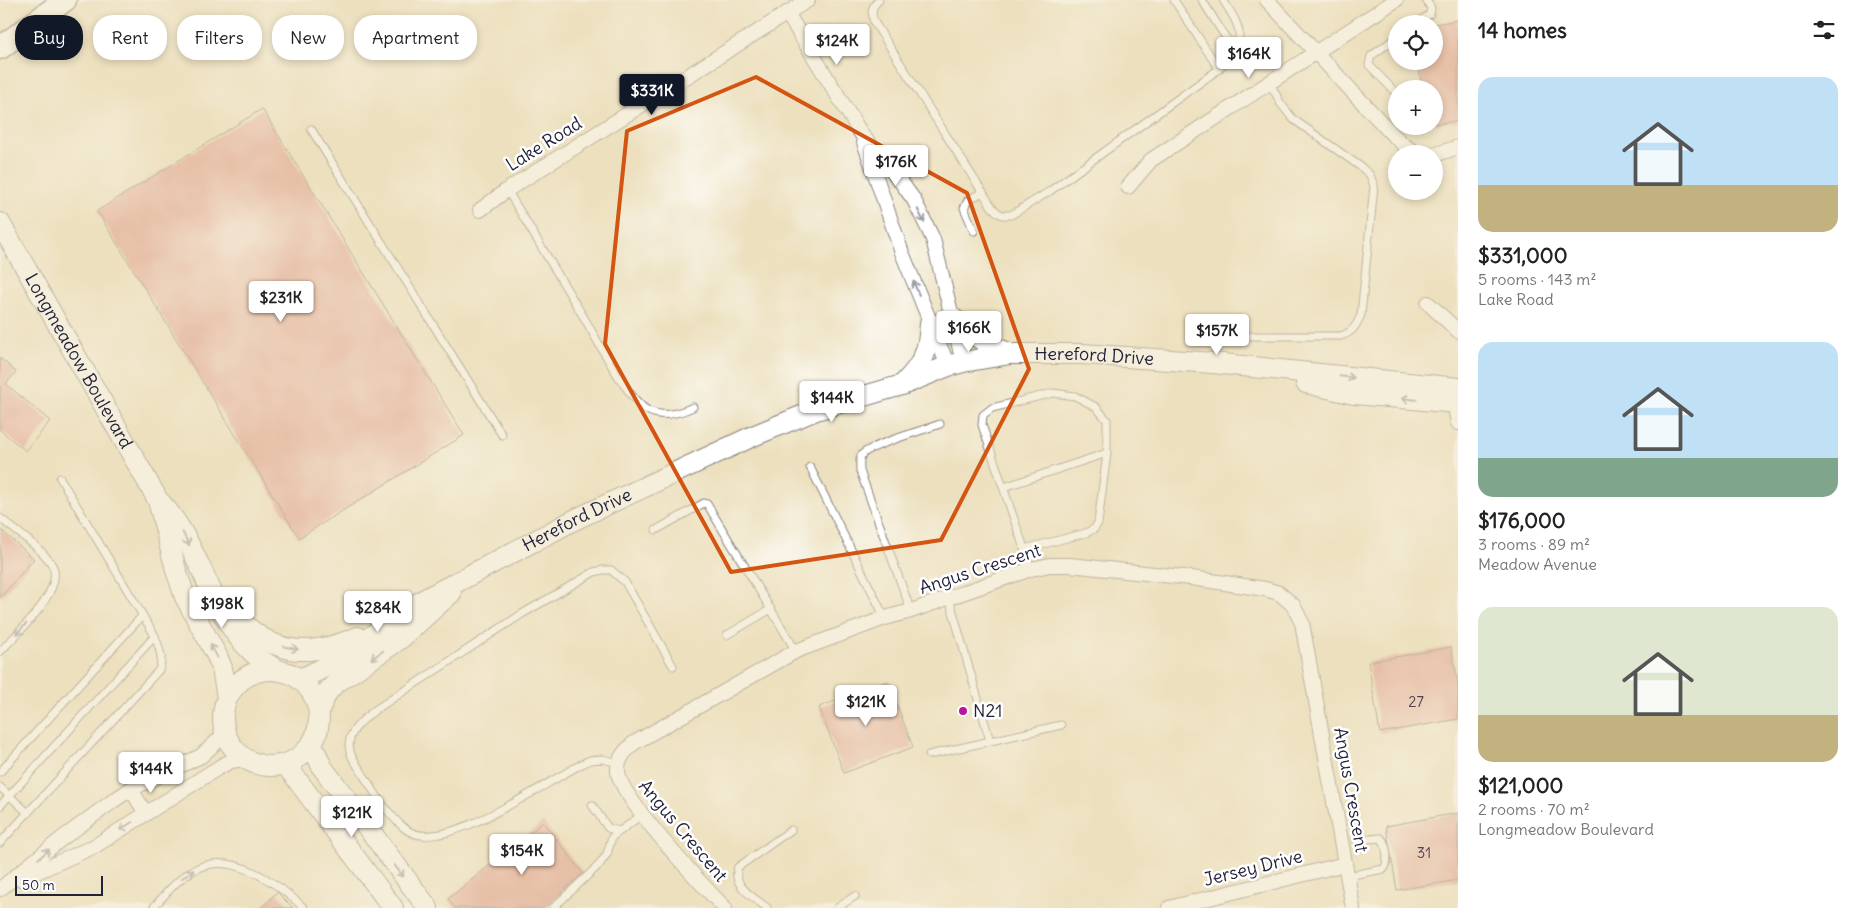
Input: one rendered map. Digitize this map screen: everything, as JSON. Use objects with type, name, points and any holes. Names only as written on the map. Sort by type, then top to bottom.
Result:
[{"type":"main road","points":[[0,48],[65,0]]},
{"type":"street","name":"Lake Road","points":[[480,210],[507,190],[808,0]]},
{"type":"street","points":[[1267,0],[1404,145]]},
{"type":"street","points":[[1128,186],[1151,160],[1396,0]]},
{"type":"street","points":[[787,13],[862,134],[891,168],[914,200],[933,240],[956,336],[957,369]]},
{"type":"street","points":[[862,134],[901,250],[930,323],[957,369]]},
{"type":"street","points":[[1443,152],[1458,147]]},
{"type":"street","name":"Longmeadow Boulevard","points":[[0,223],[158,500],[185,597],[222,668],[227,698]]},
{"type":"street","points":[[1428,303],[1458,331]]},
{"type":"street","points":[[950,316],[975,336],[995,348],[1010,354]]},
{"type":"street","points":[[902,385],[914,373],[926,353],[930,342],[930,323]]},
{"type":"street","name":"Hereford Drive","points":[[300,679],[354,650],[383,626],[425,599],[574,520],[753,436],[816,410],[1010,354],[1082,354],[1204,362],[1456,395]]},
{"type":"street","name":"Hereford Drive","points":[[690,466],[751,448],[820,422],[906,396],[957,369],[1016,362],[1044,362],[1153,371],[1280,377],[1354,394],[1456,395]]},
{"type":"street","points":[[1456,395],[1458,423]]},
{"type":"street","name":"Longmeadow Boulevard","points":[[158,500],[169,511],[182,531],[226,618],[243,643],[262,661],[278,670]]},
{"type":"street","name":"Angus Crescent","points":[[718,904],[625,792],[618,772],[621,756],[634,743],[796,651],[885,618],[1050,564],[1200,579],[1265,589],[1279,594],[1292,605],[1302,624],[1352,908]]},
{"type":"street","points":[[204,574],[232,612],[249,631],[266,642],[302,651],[322,650],[383,626]]},
{"type":"street","name":"Hereford Drive","points":[[319,709],[328,691],[336,683],[406,635],[467,578]]},
{"type":"street","points":[[278,670],[289,673],[300,679],[315,698],[319,709],[317,734],[312,744],[302,756],[286,765],[273,767],[258,765],[236,752],[225,734],[223,716],[227,698],[236,685],[248,676],[262,671],[278,670]]},
{"type":"street","points":[[3,887],[60,840],[131,789],[201,756],[225,734]]},
{"type":"street","points":[[312,744],[322,767],[428,908]]},
{"type":"street","points":[[3,887],[95,846],[221,766],[244,758]]},
{"type":"street","points":[[286,765],[394,908]]},
{"type":"street","points":[[131,789],[146,814]]},
{"type":"street","name":"Jersey Drive","points":[[1169,908],[1346,870]]},
{"type":"lane","points":[[879,0],[873,5],[871,13],[874,22],[983,192],[998,213],[1003,215],[1011,215],[1050,191],[1219,69],[1240,40],[1240,30],[1223,0]]},
{"type":"lane","points":[[1174,0],[1219,69]]},
{"type":"lane","points":[[1202,0],[1235,49]]},
{"type":"lane","points":[[1426,0],[1431,8],[1429,15]]},
{"type":"lane","points":[[1388,44],[1370,56],[1369,60],[1369,65],[1388,85]]},
{"type":"lane","points":[[1232,336],[1341,336],[1351,333],[1362,314],[1374,186],[1370,175],[1293,119],[1280,104],[1270,83]]},
{"type":"lane","points":[[311,129],[502,435]]},
{"type":"lane","points":[[507,190],[603,349],[638,403],[648,411],[659,414],[682,412],[693,407]]},
{"type":"lane","points":[[974,231],[964,208],[968,200],[983,192]]},
{"type":"lane","points":[[1024,549],[1086,533],[1094,529],[1098,523],[1106,453],[1107,420],[1096,406],[1075,396],[1054,393],[992,408],[983,415],[982,425],[1004,488],[1024,549],[1031,569]]},
{"type":"lane","points":[[911,611],[860,471],[859,462],[861,455],[871,448],[940,424]]},
{"type":"lane","points":[[1004,488],[1106,453]]},
{"type":"lane","points":[[810,467],[885,618]]},
{"type":"lane","points":[[0,843],[159,670],[162,656],[155,636],[60,478]]},
{"type":"lane","points":[[656,530],[704,503],[707,504],[796,651]]},
{"type":"lane","points":[[0,518],[42,552],[53,567],[55,576],[41,607],[0,652]]},
{"type":"lane","points":[[619,763],[603,759],[590,760],[487,817],[438,834],[424,836],[416,835],[408,830],[389,812],[352,757],[348,744],[355,728],[374,710],[522,614],[594,572],[610,570],[624,582],[673,666]]},
{"type":"lane","points":[[949,598],[990,741]]},
{"type":"lane","points":[[727,635],[771,609]]},
{"type":"lane","points":[[0,772],[142,616]]},
{"type":"lane","points":[[0,806],[155,636]]},
{"type":"lane","points":[[929,756],[1061,725]]},
{"type":"lane","points":[[0,787],[28,813]]},
{"type":"lane","points":[[592,806],[608,828],[619,832]]},
{"type":"lane","points":[[553,908],[599,865],[607,854],[612,837],[643,814]]},
{"type":"lane","points":[[767,908],[740,885],[736,872],[738,867],[791,830]]},
{"type":"lane","points":[[1346,870],[1378,871],[1384,869],[1387,865],[1386,848],[1381,838],[1356,840]]},
{"type":"lane","points":[[152,908],[192,870],[206,865],[225,864],[242,868],[264,878],[283,889],[304,908]]},
{"type":"lane","points":[[837,908],[855,896]]},
{"type":"highlighted area","points":[[756,77],[967,193],[1029,369],[941,540],[731,572],[605,344],[627,131]]},
{"type":"building","points":[[1458,20],[1458,121],[1443,123],[1443,80],[1421,80],[1419,70],[1443,70],[1443,22]]},
{"type":"building","points":[[262,109],[464,435],[299,538],[97,211]]},
{"type":"building","points":[[0,358],[16,372],[6,384],[50,421],[26,451],[0,430]]},
{"type":"building","points":[[0,529],[34,559],[0,598]]},
{"type":"building","points":[[1451,647],[1458,684],[1458,719],[1380,733],[1368,662]]},
{"type":"building","points":[[888,681],[913,747],[844,773],[819,707]]},
{"type":"building","points":[[1458,813],[1458,880],[1397,890],[1386,826]]},
{"type":"building","points":[[543,822],[583,873],[544,908],[455,908],[448,899]]},
{"type":"building","points":[[277,892],[293,908],[261,908]]},
{"type":"place","name":"N21","points":[[963,711]]}]
